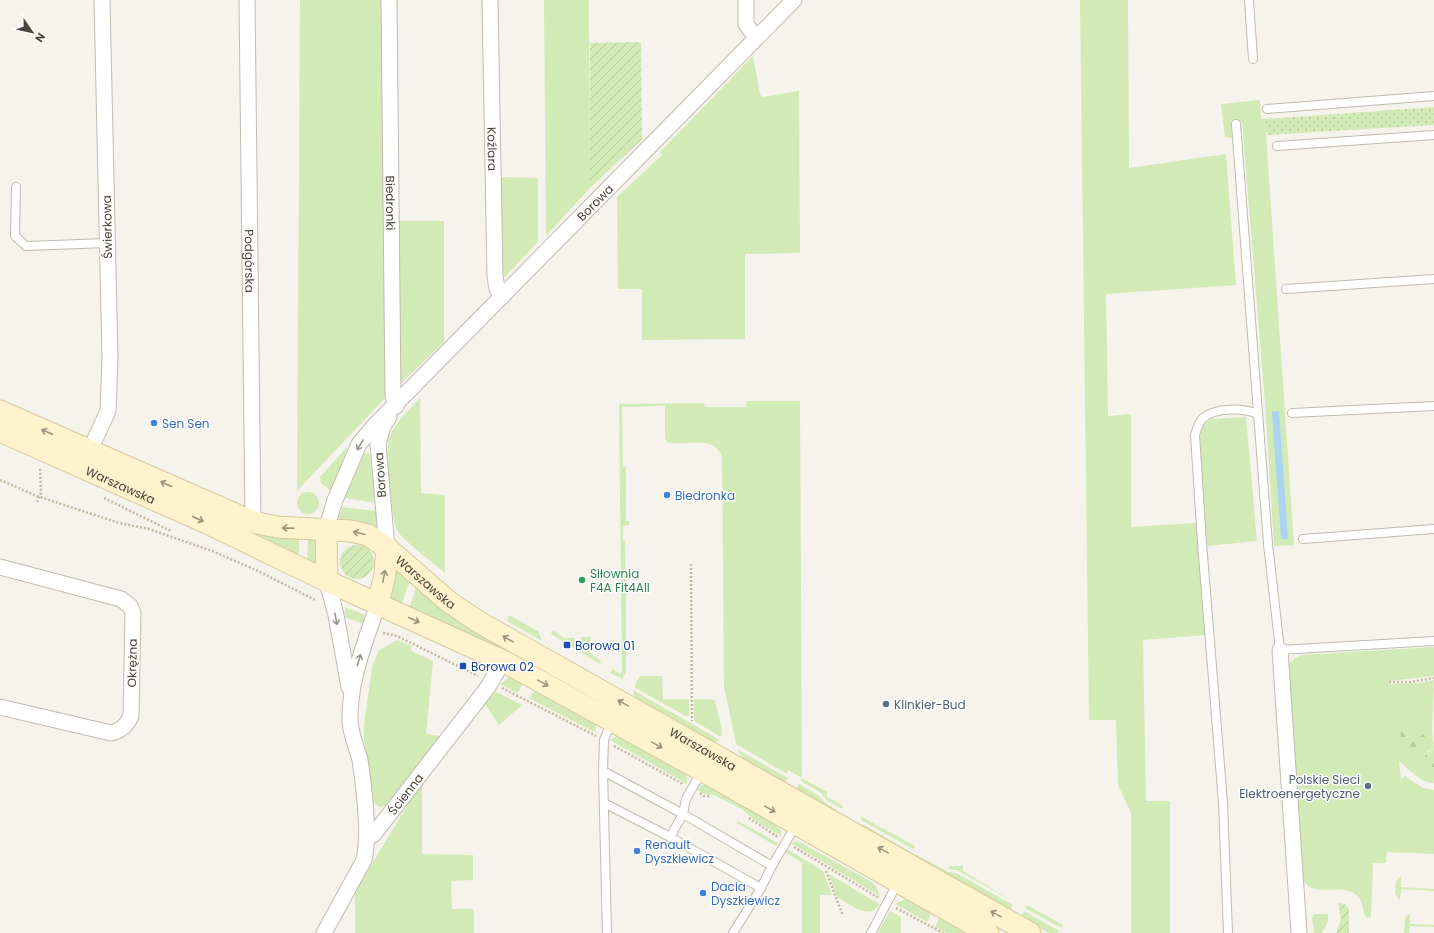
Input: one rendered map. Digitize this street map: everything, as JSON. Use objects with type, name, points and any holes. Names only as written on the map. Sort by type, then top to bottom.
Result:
[{"type":"main road","name":"Warszawska","points":[[0,411],[253,522],[277,527],[359,532],[368,535],[387,548],[449,602],[479,622],[1030,933]]},
{"type":"main road","name":"Warszawska","points":[[0,431],[207,523],[327,581],[503,661],[703,771],[988,933]]},
{"type":"main road","points":[[326,530],[327,581]]},
{"type":"main road","points":[[378,604],[385,574],[387,548]]},
{"type":"street","name":"Świerkowa","points":[[90,450],[108,411],[110,359],[102,0]]},
{"type":"street","name":"Podgórska","points":[[247,0],[253,522]]},
{"type":"street","name":"Biedronki","points":[[389,0],[393,396],[396,406]]},
{"type":"street","name":"Koźlara","points":[[490,0],[495,276],[497,289],[502,297]]},
{"type":"street","points":[[746,0],[746,24],[756,38]]},
{"type":"street","name":"Borowa","points":[[326,530],[335,500],[359,444],[375,425],[396,406],[794,0]]},
{"type":"street","name":"Borowa","points":[[387,548],[378,444],[383,426],[396,406]]},
{"type":"street","name":"Okrężna","points":[[0,567],[121,599],[130,606],[133,613],[131,716],[126,725],[121,729],[111,733],[0,707]]},
{"type":"street","points":[[327,581],[336,616],[351,698]]},
{"type":"street","points":[[324,933],[364,860],[367,838],[360,760],[350,724],[351,698],[356,670],[378,604]]},
{"type":"street","points":[[1280,650],[1299,933]]},
{"type":"street","name":"Ścienna","points":[[367,838],[374,834],[483,693],[503,661]]},
{"type":"lane","points":[[1249,0],[1253,59]]},
{"type":"lane","points":[[1267,109],[1434,96]]},
{"type":"lane","points":[[1236,124],[1268,544],[1280,650],[1434,641]]},
{"type":"lane","points":[[1277,146],[1434,135]]},
{"type":"lane","points":[[16,186],[15,236],[26,246],[107,243]]},
{"type":"lane","points":[[1286,289],[1434,279]]},
{"type":"lane","points":[[1292,413],[1434,406]]},
{"type":"lane","points":[[1228,933],[1223,803],[1202,543],[1195,435],[1198,424],[1211,414],[1248,410],[1258,414]]},
{"type":"lane","points":[[1303,539],[1434,530]]},
{"type":"lane","points":[[607,933],[603,771],[604,740],[612,721]]},
{"type":"lane","points":[[603,771],[683,814],[772,866]]},
{"type":"lane","points":[[670,837],[683,814],[686,799],[703,771]]},
{"type":"lane","points":[[604,803],[670,837],[761,888]]},
{"type":"lane","points":[[733,933],[761,888],[797,824]]},
{"type":"lane","points":[[871,933],[898,882]]},
{"type":"path","points":[[37,502],[40,497],[40,464]]},
{"type":"path","points":[[0,480],[40,497],[120,524],[149,529],[212,551],[291,587],[318,602]]},
{"type":"path","points":[[691,564],[692,721]]},
{"type":"path","points":[[380,632],[397,636],[485,679]]},
{"type":"path","points":[[1389,682],[1410,682],[1434,678]]},
{"type":"path","points":[[826,870],[843,916]]},
{"type":"path","points":[[893,906],[943,933]]},
{"type":"green space","points":[[300,0],[383,0],[386,397],[297,491]]},
{"type":"green space","points":[[544,0],[589,0],[590,188],[546,236]]},
{"type":"green space","points":[[1080,0],[1128,0],[1129,168],[1226,154],[1236,285],[1106,294],[1108,416],[1131,414],[1131,527],[1196,523],[1205,635],[1143,640],[1146,801],[1170,801],[1170,933],[1131,933],[1131,813],[1118,785],[1116,720],[1089,720]]},
{"type":"green space","points":[[641,42],[642,139],[590,188],[590,43]]},
{"type":"green space","points":[[753,56],[760,94],[762,97],[799,91],[800,253],[745,254],[745,339],[642,340],[642,289],[618,289],[617,197],[662,155],[660,152]]},
{"type":"green space","points":[[1260,100],[1261,119],[1265,119],[1294,545],[1274,546],[1265,403],[1242,122],[1231,121],[1232,138],[1225,137],[1221,104]]},
{"type":"green space","points":[[1434,107],[1434,125],[1267,135],[1265,119]]},
{"type":"green space","points":[[495,177],[538,178],[538,242],[500,282]]},
{"type":"green space","points":[[399,221],[444,221],[444,342],[400,384]]},
{"type":"green space","points":[[420,398],[421,493],[445,495],[445,573],[401,535],[397,530],[393,512],[389,483],[388,443],[390,436],[399,420]]},
{"type":"green space","points":[[747,401],[800,401],[802,778],[788,770],[787,774],[736,744],[724,686],[722,458],[719,450],[706,443],[667,442],[665,439],[665,406],[622,407],[623,467],[626,467],[626,521],[629,521],[629,525],[623,526],[623,541],[625,541],[626,584],[624,586],[624,593],[626,593],[626,672],[622,679],[610,673],[613,669],[620,674],[622,672],[619,404],[704,403],[705,407],[746,407]]},
{"type":"green space","points":[[1246,417],[1257,541],[1207,546],[1199,439],[1204,425],[1211,419]]},
{"type":"green space","points":[[28,430],[299,537],[299,558]]},
{"type":"green space","points":[[346,448],[348,448],[331,491],[321,483],[320,477]]},
{"type":"green space","points":[[368,453],[370,455],[375,503],[345,498],[364,454]]},
{"type":"green space","points":[[308,492],[316,495],[319,503],[316,511],[308,514],[300,511],[297,503],[300,495]]},
{"type":"green space","points":[[342,507],[376,511],[376,527],[341,521],[339,517]]},
{"type":"green space","points":[[308,537],[316,538],[316,565],[307,562]]},
{"type":"green space","points":[[354,545],[360,545],[364,546],[371,552],[374,562],[373,569],[367,576],[360,579],[354,579],[350,578],[343,572],[340,565],[340,559],[341,555],[347,548]]},
{"type":"green space","points":[[398,569],[410,580],[401,606],[390,599],[395,571]]},
{"type":"green space","points":[[417,585],[1014,933],[1006,933],[560,682],[409,609]]},
{"type":"green space","points":[[345,607],[365,615],[363,624],[345,617]]},
{"type":"green space","points":[[509,615],[538,631],[542,641],[507,621]]},
{"type":"green space","points":[[553,630],[564,638],[575,638],[576,643],[581,643],[581,637],[591,637],[590,653],[601,661],[600,664],[551,634]]},
{"type":"green space","points":[[397,640],[412,646],[411,651],[433,661],[426,734],[440,736],[441,738],[391,805],[379,807],[372,801],[364,740],[364,725],[372,667],[379,650]]},
{"type":"green space","name":"Polskie Sieci Elektroenergetyczne","points":[[1434,647],[1434,676],[1388,681],[1389,684],[1419,683],[1434,680],[1432,731],[1434,748],[1428,751],[1424,760],[1429,771],[1434,771],[1434,783],[1424,781],[1419,778],[1399,761],[1401,779],[1405,776],[1423,788],[1434,790],[1434,854],[1387,852],[1386,863],[1373,863],[1371,917],[1367,918],[1361,900],[1355,894],[1341,890],[1319,890],[1312,888],[1307,885],[1303,878],[1288,665],[1295,658],[1303,655]]},
{"type":"green space","points":[[640,676],[662,676],[663,699],[689,699],[689,715],[687,717],[634,687]]},
{"type":"green space","points":[[510,677],[521,680],[522,684],[518,693],[500,684]]},
{"type":"green space","points":[[535,690],[594,720],[596,729],[594,732],[529,698]]},
{"type":"green space","points":[[633,690],[720,740],[714,743],[635,699]]},
{"type":"green space","points":[[496,692],[522,705],[499,725],[485,704]]},
{"type":"green space","points":[[694,699],[711,699],[715,701],[722,730],[721,737],[696,722],[694,719]]},
{"type":"green space","points":[[1400,725],[1419,731],[1427,740],[1415,760],[1410,760],[1401,739]]},
{"type":"green space","points":[[619,735],[687,773],[687,784],[610,740]]},
{"type":"green space","points":[[1434,748],[1434,771],[1426,771],[1423,764],[1424,758],[1428,752]]},
{"type":"green space","points":[[737,749],[788,778],[784,784],[744,760]]},
{"type":"green space","points":[[802,778],[827,792],[827,797],[843,806],[842,809],[827,800],[821,793],[801,781]]},
{"type":"green space","points":[[422,781],[422,854],[473,855],[473,880],[451,881],[452,909],[474,909],[474,933],[355,933],[355,892]]},
{"type":"green space","points":[[706,784],[760,813],[781,830],[781,836],[752,818],[743,810],[714,795],[704,794],[698,790],[701,785]]},
{"type":"green space","points":[[799,784],[819,796],[825,803],[837,810],[834,811],[796,790]]},
{"type":"green space","points":[[862,817],[915,846],[913,849],[861,820]]},
{"type":"green space","points":[[738,821],[778,843],[776,846],[737,823]]},
{"type":"green space","points":[[862,824],[911,852],[910,855],[863,827]]},
{"type":"green space","points":[[798,841],[870,881],[876,886],[880,896],[791,843]]},
{"type":"green space","points":[[787,849],[823,871],[832,895],[820,895],[820,933],[802,933],[802,863],[785,852]]},
{"type":"green space","points":[[917,855],[948,872],[956,873],[1013,905],[1009,911],[915,858]]},
{"type":"green space","points":[[950,866],[963,866],[963,871],[1014,902],[957,870],[949,869]]},
{"type":"green space","points":[[829,874],[879,904],[875,909],[870,911],[859,910],[837,897]]},
{"type":"green space","points":[[1401,876],[1401,887],[1434,889],[1434,891],[1401,889],[1400,900],[1395,894],[1396,881]]},
{"type":"green space","points":[[907,898],[932,911],[927,922],[895,904]]},
{"type":"green space","points":[[1338,903],[1345,904],[1349,909],[1349,933],[1336,933],[1341,920]]},
{"type":"green space","points":[[1027,905],[1063,925],[1061,928],[1025,908]]},
{"type":"green space","points":[[890,911],[901,917],[901,933],[878,933]]},
{"type":"green space","points":[[1024,911],[1059,931],[1058,933],[1049,933],[1020,917]]},
{"type":"green space","points":[[1410,913],[1410,924],[1434,925],[1434,927],[1410,926],[1409,933],[1404,933],[1405,918]]},
{"type":"green space","points":[[1314,914],[1328,914],[1328,922],[1322,933],[1314,933],[1312,918]]},
{"type":"green space","points":[[940,916],[972,933],[947,933],[935,927]]},
{"type":"water","points":[[1279,411],[1288,539],[1281,539],[1272,412]]},
{"type":"place","name":"Sen Sen","points":[[154,423]]},
{"type":"place","name":"Biedronka","points":[[667,495]]},
{"type":"place","name":"Siłownia F4A Fit4All","points":[[582,580]]},
{"type":"place","name":"Borowa 01","points":[[567,645]]},
{"type":"place","name":"Borowa 02","points":[[463,666]]},
{"type":"place","name":"Klinkier-Bud","points":[[886,704]]},
{"type":"place","name":"Polskie Sieci Elektroenergetyczne","points":[[1368,786]]},
{"type":"place","name":"Renault Dyszkiewicz","points":[[637,851]]},
{"type":"place","name":"Dacia Dyszkiewicz","points":[[703,893]]}]
